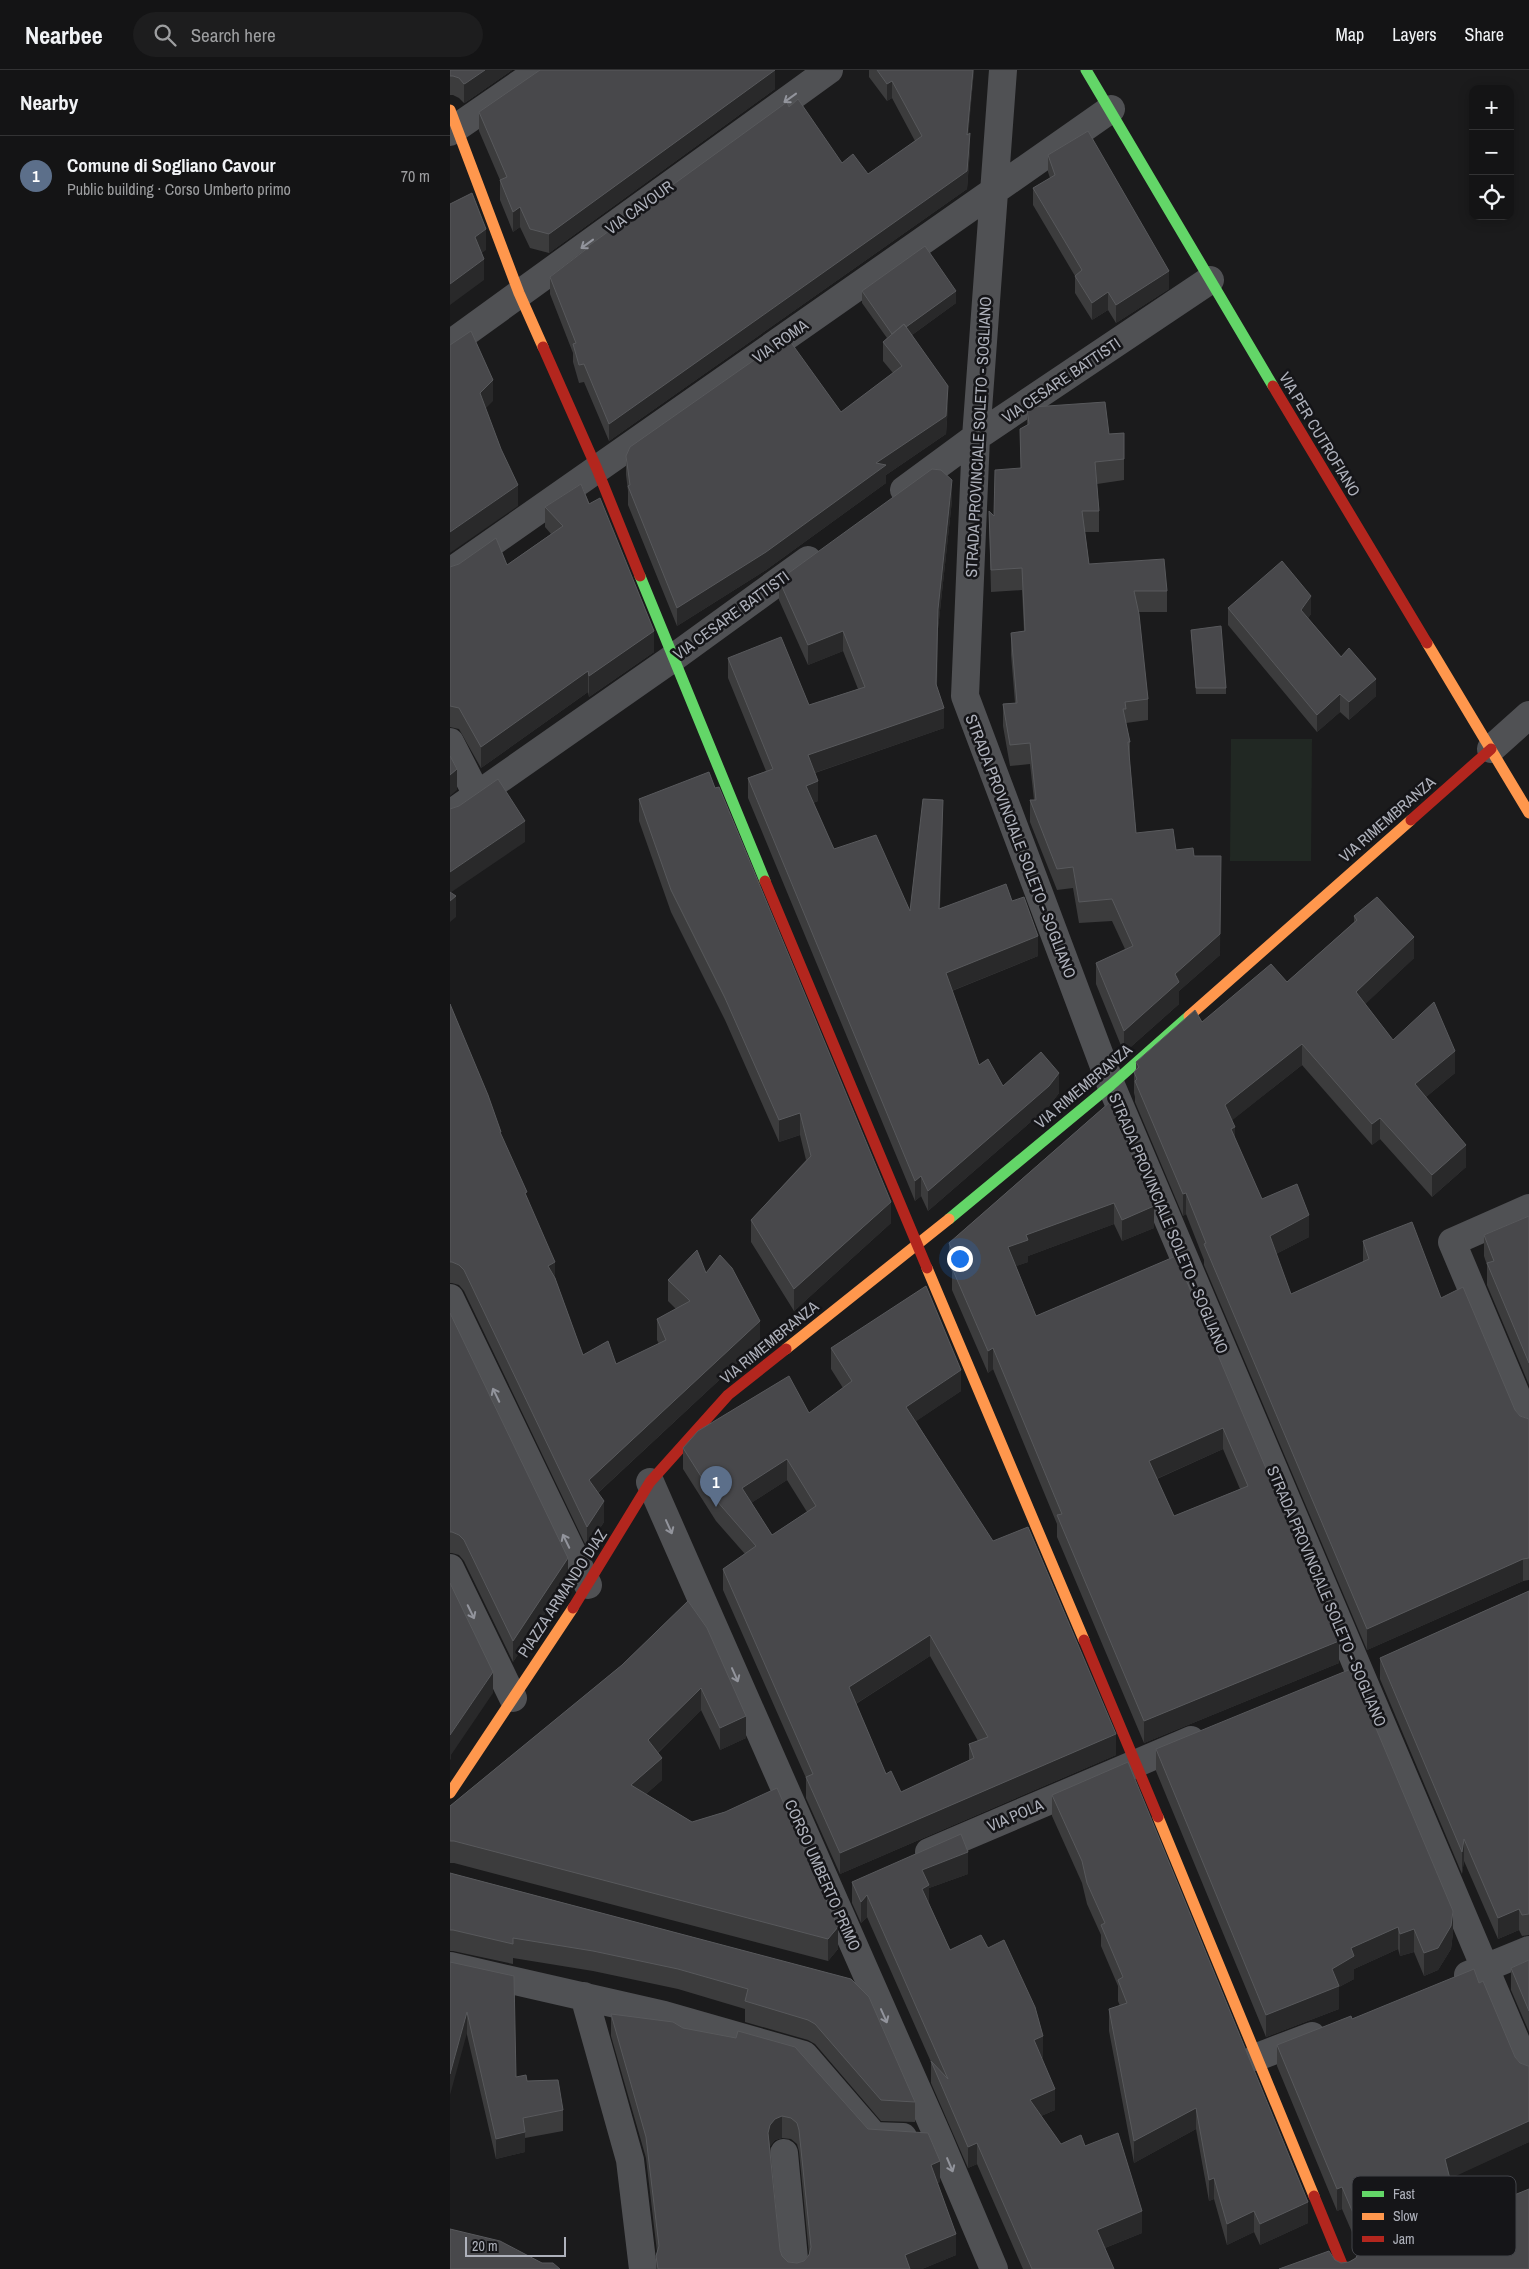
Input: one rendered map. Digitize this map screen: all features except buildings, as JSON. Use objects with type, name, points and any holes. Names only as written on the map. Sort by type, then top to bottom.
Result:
[{"type":"street","points":[[540,70],[452,123],[519,293],[597,469],[673,658],[917,1246],[1136,1763],[1344,2269]]},
{"type":"street","name":"VIA CAVOUR","points":[[450,344],[829,70]]},
{"type":"street","name":"STRADA PROVINCIALE SOLETO - SOGLIANO","points":[[1003,70],[976,438],[965,696],[1111,1085],[1529,2072]]},
{"type":"street","name":"VIA PER CUTROFIANO","points":[[1086,70],[1111,109],[1210,280],[1529,813]]},
{"type":"street","name":"VIA ROMA","points":[[450,572],[1111,109]]},
{"type":"street","name":"VIA CESARE BATTISTI","points":[[880,507],[976,438],[1210,280]]},
{"type":"street","name":"VIA CESARE BATTISTI","points":[[450,814],[673,658],[824,548]]},
{"type":"street","points":[[1491,749],[1529,715]]},
{"type":"street","points":[[450,742],[477,795]]},
{"type":"street","name":"VIA RIMEMBRANZA","points":[[709,1416],[728,1396],[917,1246],[1111,1085],[1491,749]]},
{"type":"street","points":[[1529,1208],[1452,1242],[1529,1425]]},
{"type":"street","points":[[450,1298],[588,1585]]},
{"type":"street","name":"PIAZZA ARMANDO DIAZ","points":[[450,1793],[588,1585],[650,1482],[709,1416]]},
{"type":"street","name":"CORSO UMBERTO PRIMO","points":[[650,1482],[939,2139],[994,2269]]},
{"type":"street","points":[[450,1568],[513,1698]]},
{"type":"street","points":[[1332,1682],[1386,1659]]},
{"type":"street","name":"VIA POLA","points":[[903,1864],[1216,1730]]},
{"type":"street","points":[[831,1894],[858,1883]]},
{"type":"street","points":[[1448,1983],[1529,1950]]},
{"type":"street","points":[[450,1966],[664,2016],[804,2055],[874,2136],[939,2139]]},
{"type":"street","points":[[843,1981],[872,1989]]},
{"type":"street","points":[[584,1996],[630,2160],[643,2269]]},
{"type":"street","points":[[1257,2057],[1339,2026]]},
{"type":"street","points":[[784,2153],[795,2269]]},
{"type":"shaded area","points":[[1231,739],[1312,739],[1311,861],[1230,861]]},
{"type":"traffic: fast","points":[[1086,70],[1273,386]]},
{"type":"traffic: fast","points":[[640,576],[765,881]]},
{"type":"traffic: fast","points":[[949,1219],[1111,1085],[1189,1016]]},
{"type":"traffic: slow","points":[[450,110],[519,293],[543,347]]},
{"type":"traffic: slow","points":[[1427,643],[1529,813]]},
{"type":"traffic: slow","points":[[1189,1016],[1411,820]]},
{"type":"traffic: slow","points":[[786,1349],[949,1219]]},
{"type":"traffic: slow","points":[[927,1268],[1084,1640]]},
{"type":"traffic: slow","points":[[450,1793],[573,1608]]},
{"type":"traffic: slow","points":[[1158,1817],[1314,2196]]},
{"type":"traffic: jam","points":[[543,347],[597,469],[640,576]]},
{"type":"traffic: jam","points":[[1273,386],[1427,643]]},
{"type":"traffic: jam","points":[[1411,820],[1491,749]]},
{"type":"traffic: jam","points":[[765,881],[927,1268]]},
{"type":"traffic: jam","points":[[573,1608],[650,1482],[728,1395],[786,1349]]},
{"type":"traffic: jam","points":[[1084,1640],[1158,1817]]},
{"type":"traffic: jam","points":[[1314,2196],[1344,2269]]},
{"type":"place","name":"Comune di Sogliano Cavour","points":[[716,1507]]}]
